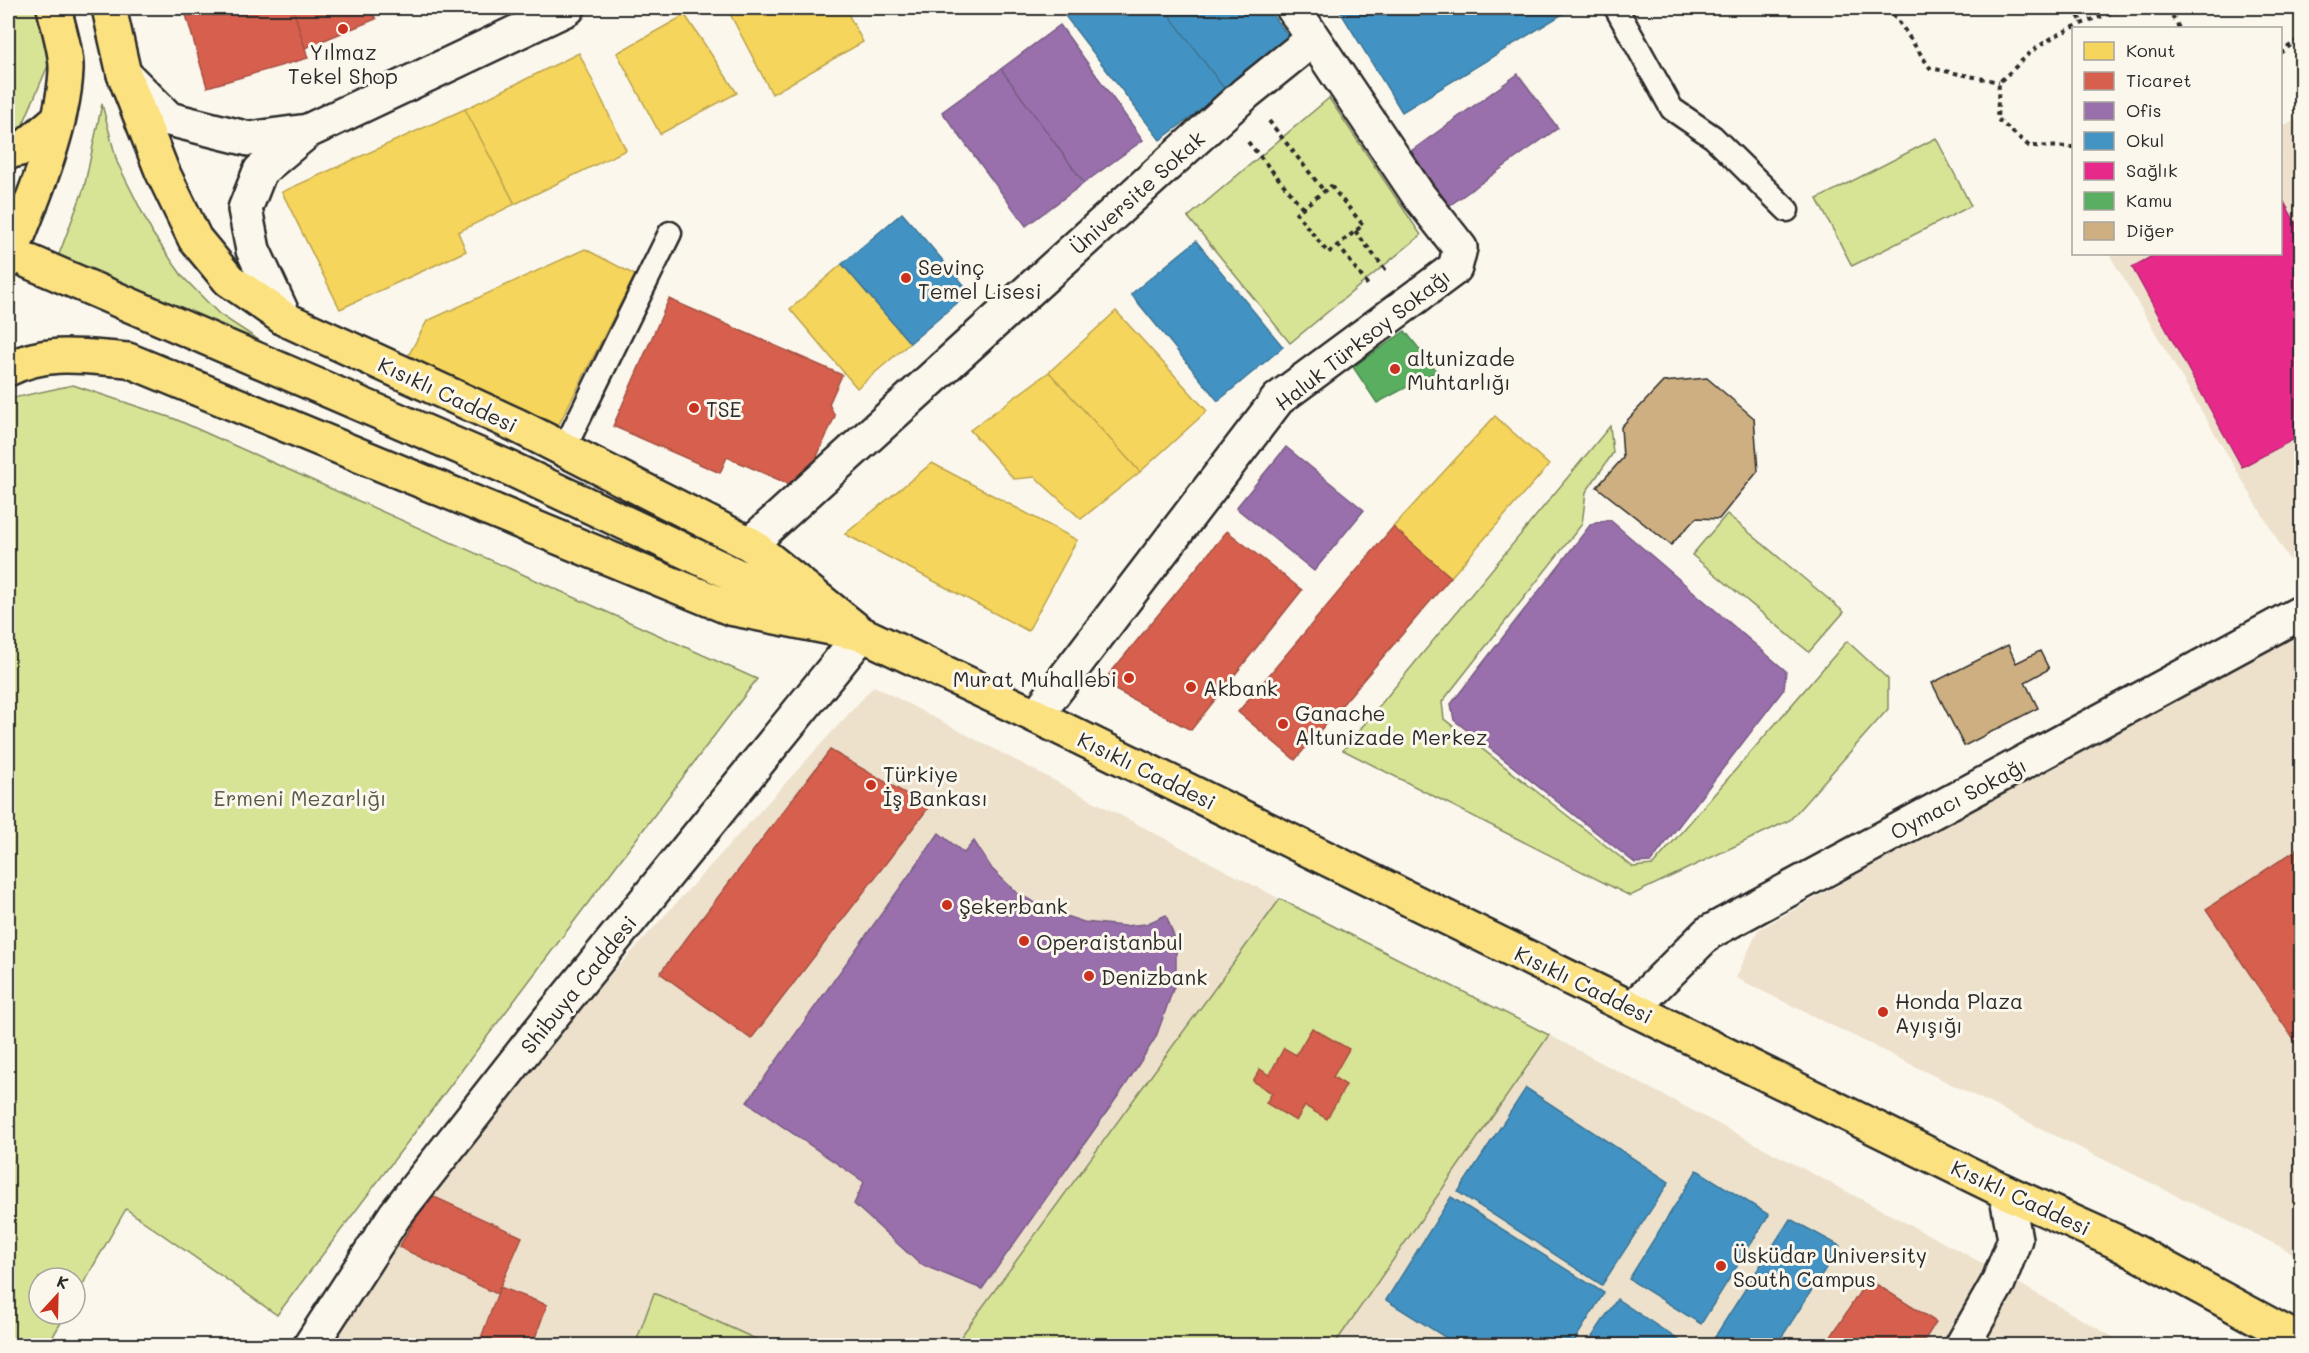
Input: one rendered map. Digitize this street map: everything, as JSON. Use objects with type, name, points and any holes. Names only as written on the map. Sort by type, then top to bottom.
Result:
[{"type":"main road","points":[[54,8],[66,70],[58,119],[38,185],[19,261],[509,468],[862,634]]},
{"type":"main road","name":"Kısıklı Caddesi","points":[[109,8],[124,74],[162,171],[195,239],[229,280],[285,319],[516,425],[750,544],[862,634],[1036,716],[2006,1192],[2115,1242],[2301,1342]]},
{"type":"main road","points":[[8,152],[24,148],[58,119]]},
{"type":"main road","name":"Kısıklı Caddesi","points":[[8,369],[19,363],[56,355],[128,360],[730,608],[862,634]]},
{"type":"street","points":[[285,319],[253,250],[245,209],[260,171],[308,131],[568,8]]},
{"type":"street","points":[[1293,8],[1313,39]]},
{"type":"street","name":"Üniversite Sokak","points":[[750,544],[1235,103],[1313,39]]},
{"type":"street","name":"Haluk Türksoy Sokağı","points":[[1036,716],[1278,399],[1455,268],[1460,248],[1419,196],[1313,39]]},
{"type":"street","points":[[124,74],[169,119],[249,139],[308,131]]},
{"type":"street","name":"Oymacı Sokağı","points":[[1633,1008],[1708,933],[2301,612]]},
{"type":"street","name":"Shibuya Caddesi","points":[[310,1346],[395,1215],[538,1033],[862,634]]},
{"type":"street","points":[[1962,1346],[1998,1283],[2015,1239],[2006,1192]]},
{"type":"lane","points":[[1616,8],[1672,109],[1713,137],[1787,210]]},
{"type":"lane","points":[[564,449],[670,233]]},
{"type":"path","points":[[1886,8],[1897,18],[1930,68],[1999,82]]},
{"type":"path","points":[[2074,8],[2083,24]]},
{"type":"path","points":[[2078,27],[2116,11],[2134,8]]},
{"type":"path","points":[[2168,8],[2178,27]]},
{"type":"path","points":[[2072,30],[2032,52],[1999,82],[1997,119],[2029,146],[2072,147]]},
{"type":"path","points":[[2282,52],[2301,37]]},
{"type":"path","points":[[1235,103],[1324,191]]},
{"type":"path","points":[[1235,103],[1303,208]]},
{"type":"path","points":[[1331,186],[1363,225],[1328,253],[1296,213],[1324,191],[1331,186]]},
{"type":"path","points":[[1355,231],[1400,309]]},
{"type":"path","points":[[1338,245],[1400,309]]},
{"type":"shaded area","points":[[2301,117],[2301,580],[2110,255],[2282,255],[2282,127]]},
{"type":"shaded area","points":[[2301,626],[2301,1257],[1736,978],[1758,930]]},
{"type":"shaded area","points":[[874,686],[1280,899],[1549,1035],[1988,1266],[2127,1345],[329,1346],[380,1255],[535,1058]]},
{"type":"green space","points":[[8,8],[40,8],[52,56],[21,129],[8,132]]},
{"type":"green space","points":[[1329,98],[1421,235],[1290,343],[1188,217]]},
{"type":"green space","points":[[102,104],[117,162],[153,234],[183,277],[219,314],[297,365],[55,265],[84,188]]},
{"type":"green space","points":[[1936,138],[1971,206],[1852,266],[1817,199]]},
{"type":"green space","name":"Ermeni Mezarlığı","points":[[73,385],[175,419],[757,679],[277,1315],[126,1209],[87,1277],[87,1266],[27,1266],[27,1326],[59,1326],[48,1345],[8,1345],[8,399]]},
{"type":"green space","points":[[1610,426],[1613,453],[1586,492],[1582,524],[1442,702],[1444,719],[1633,867],[1653,865],[1847,641],[1888,679],[1888,709],[1790,820],[1630,896],[1343,750]]},
{"type":"green space","points":[[1727,514],[1844,612],[1809,652],[1692,555]]},
{"type":"green space","points":[[1280,899],[1549,1035],[1334,1345],[954,1346]]},
{"type":"green space","points":[[654,1293],[769,1345],[635,1345]]},
{"type":"building: Konut","points":[[727,8],[845,8],[863,42],[772,94]]},
{"type":"building: Konut","points":[[685,15],[737,93],[660,134],[617,53]]},
{"type":"building: Konut","points":[[579,53],[626,150],[515,204],[465,109]]},
{"type":"building: Konut","points":[[465,109],[515,204],[458,232],[466,251],[340,309],[282,192]]},
{"type":"building: Konut","points":[[585,249],[635,275],[555,432],[406,360],[427,321]]},
{"type":"building: Konut","points":[[842,264],[910,343],[857,388],[790,309]]},
{"type":"building: Konut","points":[[1116,311],[1207,411],[1140,472],[1049,372]]},
{"type":"building: Konut","points":[[1049,372],[1140,472],[1081,519],[1035,477],[1014,479],[970,430]]},
{"type":"building: Konut","points":[[1495,416],[1549,465],[1451,577],[1393,527]]},
{"type":"building: Konut","points":[[932,463],[1077,540],[1028,631],[845,534]]},
{"type":"building: Ticaret","points":[[184,8],[293,8],[308,58],[207,87]]},
{"type":"building: Ticaret","points":[[293,8],[369,8],[376,19],[305,48]]},
{"type":"building: Ticaret","points":[[669,299],[842,375],[829,404],[835,416],[802,490],[727,457],[720,473],[613,426]]},
{"type":"building: Ticaret","points":[[1393,527],[1451,577],[1295,760],[1238,712]]},
{"type":"building: Ticaret","points":[[1227,531],[1302,590],[1191,730],[1102,683]]},
{"type":"building: Ticaret","points":[[830,750],[929,807],[751,1039],[660,973]]},
{"type":"building: Ticaret","points":[[2302,846],[2302,1052],[2206,909]]},
{"type":"building: Ticaret","points":[[1312,1028],[1349,1049],[1333,1077],[1346,1085],[1327,1119],[1305,1106],[1296,1121],[1266,1103],[1272,1093],[1253,1081],[1260,1069],[1269,1075],[1284,1048],[1296,1055]]},
{"type":"building: Ticaret","points":[[430,1195],[522,1237],[497,1294],[399,1247]]},
{"type":"building: Ticaret","points":[[1868,1279],[1936,1322],[1921,1346],[1825,1346]]},
{"type":"building: Ticaret","points":[[500,1287],[547,1305],[532,1346],[478,1346]]},
{"type":"building: Ofis","points":[[1060,25],[1143,140],[1084,183],[1001,69]]},
{"type":"building: Ofis","points":[[1001,69],[1084,183],[1026,226],[942,112]]},
{"type":"building: Ofis","points":[[1518,74],[1558,128],[1446,208],[1407,154]]},
{"type":"building: Ofis","points":[[1286,447],[1364,510],[1314,571],[1236,508]]},
{"type":"building: Ofis","points":[[1610,520],[1786,671],[1784,689],[1651,862],[1635,863],[1454,720],[1451,704],[1591,524]]},
{"type":"building: Ofis","points":[[939,833],[964,853],[974,841],[992,869],[1017,893],[1050,911],[1084,922],[1124,926],[1146,924],[1166,915],[1176,942],[1176,981],[1156,1037],[1125,1086],[982,1289],[920,1264],[854,1204],[864,1182],[747,1102]]},
{"type":"building: Okul","points":[[1059,8],[1164,8],[1226,91],[1160,140]]},
{"type":"building: Okul","points":[[1164,8],[1267,8],[1293,42],[1226,91]]},
{"type":"building: Okul","points":[[1338,8],[1563,8],[1566,12],[1402,112]]},
{"type":"building: Okul","name":"Sevinç Temel Lisesi","points":[[902,213],[970,292],[910,343],[842,264]]},
{"type":"building: Okul","points":[[1196,241],[1283,347],[1218,401],[1131,294]]},
{"type":"building: Okul","points":[[1526,1088],[1669,1182],[1602,1285],[1458,1192]]},
{"type":"building: Okul","points":[[1697,1170],[1769,1215],[1701,1324],[1629,1279]]},
{"type":"building: Okul","points":[[1451,1197],[1604,1293],[1571,1346],[1459,1346],[1386,1300]]},
{"type":"building: Okul","points":[[1790,1219],[1840,1246],[1776,1346],[1709,1346]]},
{"type":"building: Okul","points":[[1617,1299],[1686,1345],[1586,1346]]},
{"type":"building: Sağlık","points":[[2282,199],[2302,234],[2302,435],[2242,467],[2132,267],[2154,255],[2282,255]]},
{"type":"building: Kamu","name":"altunizade Muhtarlığı","points":[[1405,331],[1437,371],[1377,403],[1353,367]]},
{"type":"building: Diğer","points":[[1707,378],[1754,418],[1758,471],[1719,519],[1696,518],[1671,545],[1597,487],[1623,458],[1621,427],[1663,382]]},
{"type":"building: Diğer","points":[[2008,645],[2016,663],[2040,651],[2049,669],[2025,682],[2038,708],[1964,746],[1932,683]]},
{"type":"place","name":"Yılmaz Tekel Shop","points":[[343,29]]},
{"type":"place","name":"Sevinç Temel Lisesi","points":[[906,278]]},
{"type":"place","name":"altunizade Muhtarlığı","points":[[1395,369]]},
{"type":"place","name":"TSE","points":[[694,408]]},
{"type":"place","name":"Murat Muhallebi","points":[[1129,678]]},
{"type":"place","name":"Akbank","points":[[1191,687]]},
{"type":"place","name":"Ganache Altunizade Merkez","points":[[1283,724]]},
{"type":"place","name":"Türkiye İş Bankası","points":[[871,785]]},
{"type":"place","name":"Şekerbank","points":[[947,905]]},
{"type":"place","name":"Operaistanbul","points":[[1024,941]]},
{"type":"place","name":"Denizbank","points":[[1089,976]]},
{"type":"place","name":"Honda Plaza Ayışığı","points":[[1883,1012]]},
{"type":"place","name":"Üsküdar University South Campus","points":[[1721,1266]]}]
